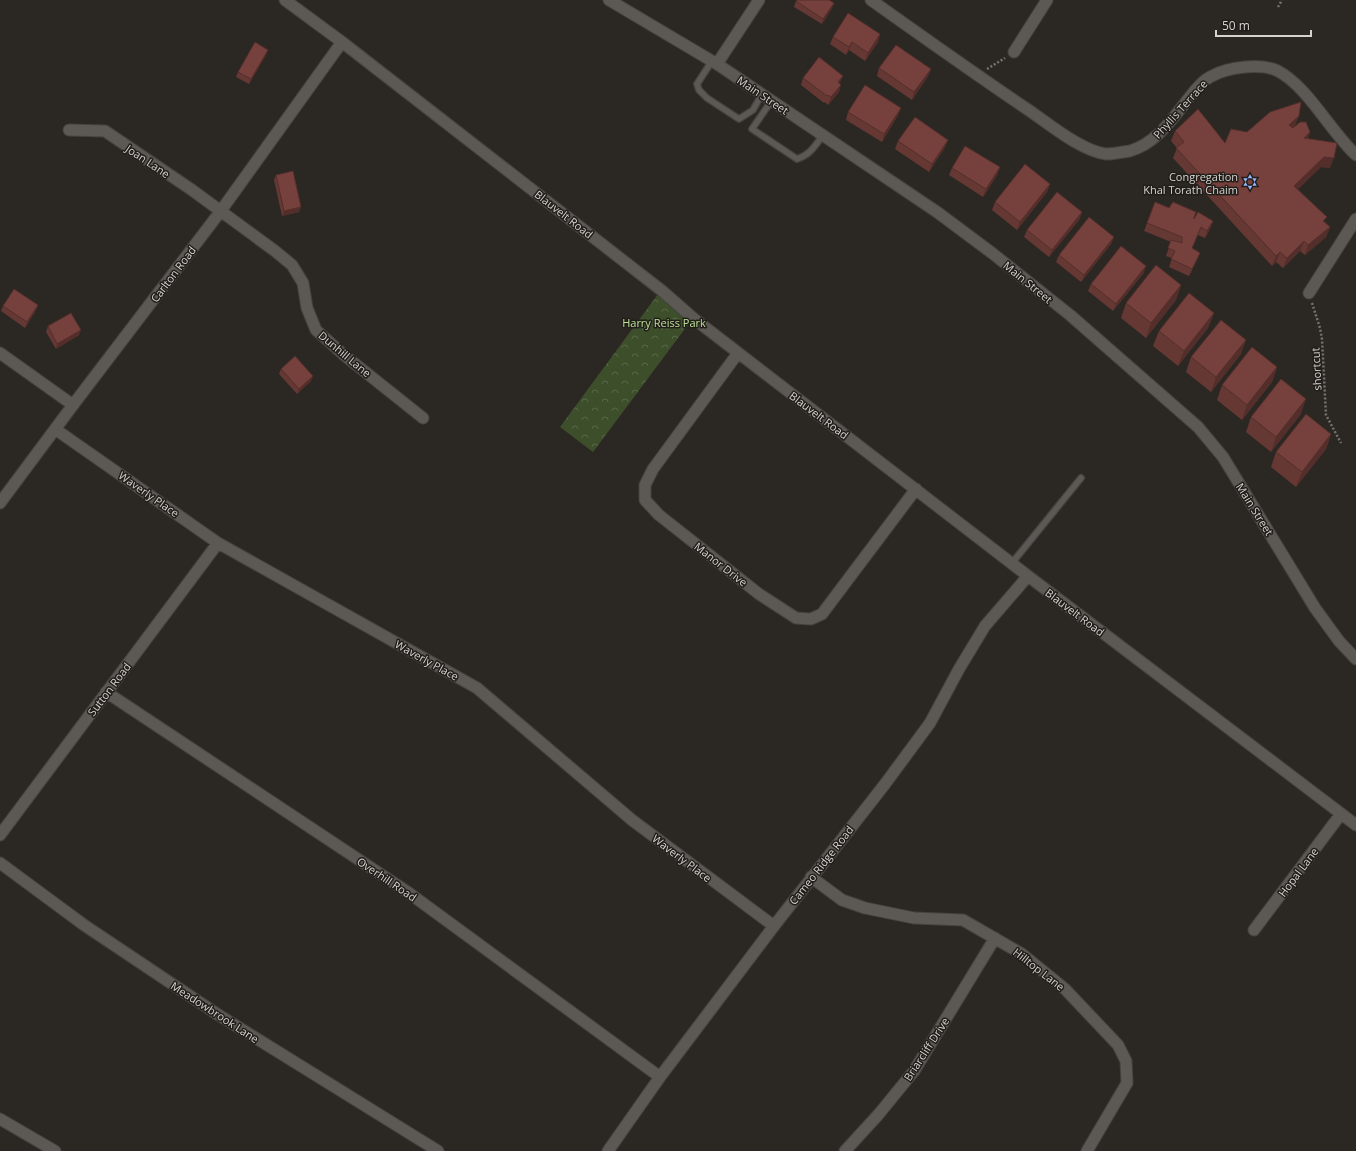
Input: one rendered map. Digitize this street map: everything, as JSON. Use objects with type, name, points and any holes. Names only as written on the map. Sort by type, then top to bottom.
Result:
[{"type":"street","name":"Blauvelt Road","points":[[285,0],[342,42],[661,290],[693,318],[738,353],[1028,576],[1356,825]]},
{"type":"street","name":"Main Street","points":[[609,0],[715,62],[937,212],[992,252],[1070,315],[1198,427],[1223,456],[1316,608],[1339,641],[1356,658]]},
{"type":"street","points":[[715,62],[759,0]]},
{"type":"street","name":"Phyllis Terrace","points":[[871,0],[1067,137],[1087,148],[1106,154],[1140,148],[1155,139],[1196,89],[1210,77],[1240,67],[1259,66],[1277,71],[1291,80],[1305,93],[1333,130],[1356,154]]},
{"type":"street","points":[[1014,52],[1047,0]]},
{"type":"street","name":"Carlton Road","points":[[0,503],[72,405],[220,212],[342,42]]},
{"type":"street","name":"Joan Lane","points":[[69,130],[105,131],[192,190],[220,212]]},
{"type":"street","name":"Dunhill Lane","points":[[220,212],[292,265],[302,283],[307,308],[316,330],[344,356],[423,418]]},
{"type":"street","points":[[1309,293],[1356,219]]},
{"type":"street","points":[[0,353],[72,405]]},
{"type":"street","name":"Manor Drive","points":[[738,353],[653,469],[645,485],[645,500],[659,516],[759,594],[796,618],[811,619],[822,614],[916,490]]},
{"type":"street","name":"Waverly Place","points":[[55,429],[218,543],[477,688],[632,820],[774,926]]},
{"type":"street","name":"Sutton Road","points":[[0,834],[218,543]]},
{"type":"street","name":"Cameo Ridge Road","points":[[608,1151],[660,1077],[811,877],[885,784],[930,723],[959,669],[985,626],[1028,576]]},
{"type":"street","name":"Overhill Road","points":[[106,692],[409,893],[660,1077]]},
{"type":"street","name":"Hopal Lane","points":[[1254,930],[1341,814]]},
{"type":"street","name":"Meadowbrook Lane","points":[[0,863],[84,925],[217,1014],[438,1151]]},
{"type":"street","name":"Hilltop Lane","points":[[811,877],[842,900],[865,908],[914,918],[963,920],[1022,954],[1064,989],[1118,1045],[1126,1061],[1127,1082],[1088,1151]]},
{"type":"street","name":"Briarcliff Drive","points":[[845,1151],[878,1116],[914,1071],[995,938]]},
{"type":"street","points":[[0,1119],[55,1151]]},
{"type":"lane","points":[[715,62],[698,84],[698,90],[707,98],[739,119],[753,110],[767,97]]},
{"type":"lane","points":[[767,97],[752,129],[797,159],[812,151],[822,135]]},
{"type":"lane","points":[[1012,563],[1081,478]]},
{"type":"path","points":[[1278,7],[1282,0]]},
{"type":"path","points":[[977,75],[1014,52]]},
{"type":"path","name":"shortcut","points":[[1309,293],[1322,339],[1326,415],[1341,444]]},
{"type":"green space","name":"Harry Reiss Park","points":[[661,290],[693,318],[593,452],[560,427]]},
{"type":"building","points":[[829,0],[834,3],[823,19],[796,1]]},
{"type":"building","points":[[848,13],[880,34],[868,53],[852,42],[849,47],[833,37]]},
{"type":"building","points":[[255,42],[268,50],[251,79],[238,72]]},
{"type":"building","points":[[896,45],[931,69],[914,92],[879,68]]},
{"type":"building","points":[[819,57],[843,76],[838,82],[841,85],[831,97],[828,95],[827,96],[803,78]]},
{"type":"building","points":[[865,85],[901,108],[884,134],[848,112]]},
{"type":"building","name":"Congregation Khal Torath Chaim","points":[[1301,102],[1299,116],[1289,125],[1293,128],[1300,122],[1306,122],[1310,132],[1304,138],[1337,143],[1334,158],[1324,157],[1294,186],[1327,217],[1323,221],[1330,227],[1308,245],[1304,241],[1287,258],[1280,252],[1276,256],[1176,148],[1184,142],[1175,131],[1198,109],[1225,143],[1231,129],[1247,132],[1270,112]]},
{"type":"building","points":[[915,117],[948,140],[932,164],[898,141]]},
{"type":"building","points":[[965,146],[1000,167],[986,189],[952,168]]},
{"type":"building","points":[[1025,164],[1050,184],[1020,222],[995,202]]},
{"type":"building","points":[[293,171],[301,207],[284,211],[276,175]]},
{"type":"building","points":[[1057,192],[1082,212],[1052,250],[1027,230]]},
{"type":"building","points":[[1155,202],[1169,208],[1173,202],[1196,212],[1194,219],[1198,212],[1213,221],[1207,231],[1201,227],[1192,248],[1200,253],[1192,269],[1171,259],[1175,251],[1168,248],[1171,240],[1182,243],[1182,237],[1147,223]]},
{"type":"building","points":[[1089,217],[1114,237],[1084,275],[1059,255]]},
{"type":"building","points":[[1121,246],[1146,266],[1116,304],[1091,284]]},
{"type":"building","points":[[1156,265],[1181,285],[1151,323],[1126,303]]},
{"type":"building","points":[[14,289],[38,305],[27,322],[3,306]]},
{"type":"building","points":[[1189,293],[1214,313],[1184,351],[1159,331]]},
{"type":"building","points":[[71,313],[81,330],[57,344],[48,326]]},
{"type":"building","points":[[1221,320],[1246,340],[1216,377],[1191,357]]},
{"type":"building","points":[[1252,347],[1277,367],[1247,405],[1222,385]]},
{"type":"building","points":[[295,356],[313,376],[299,389],[281,369]]},
{"type":"building","points":[[1281,379],[1306,399],[1276,437],[1251,417]]},
{"type":"building","points":[[1306,414],[1331,434],[1302,472],[1276,452]]},
{"type":"place","name":"Congregation Khal Torath Chaim","points":[[1250,182]]}]
